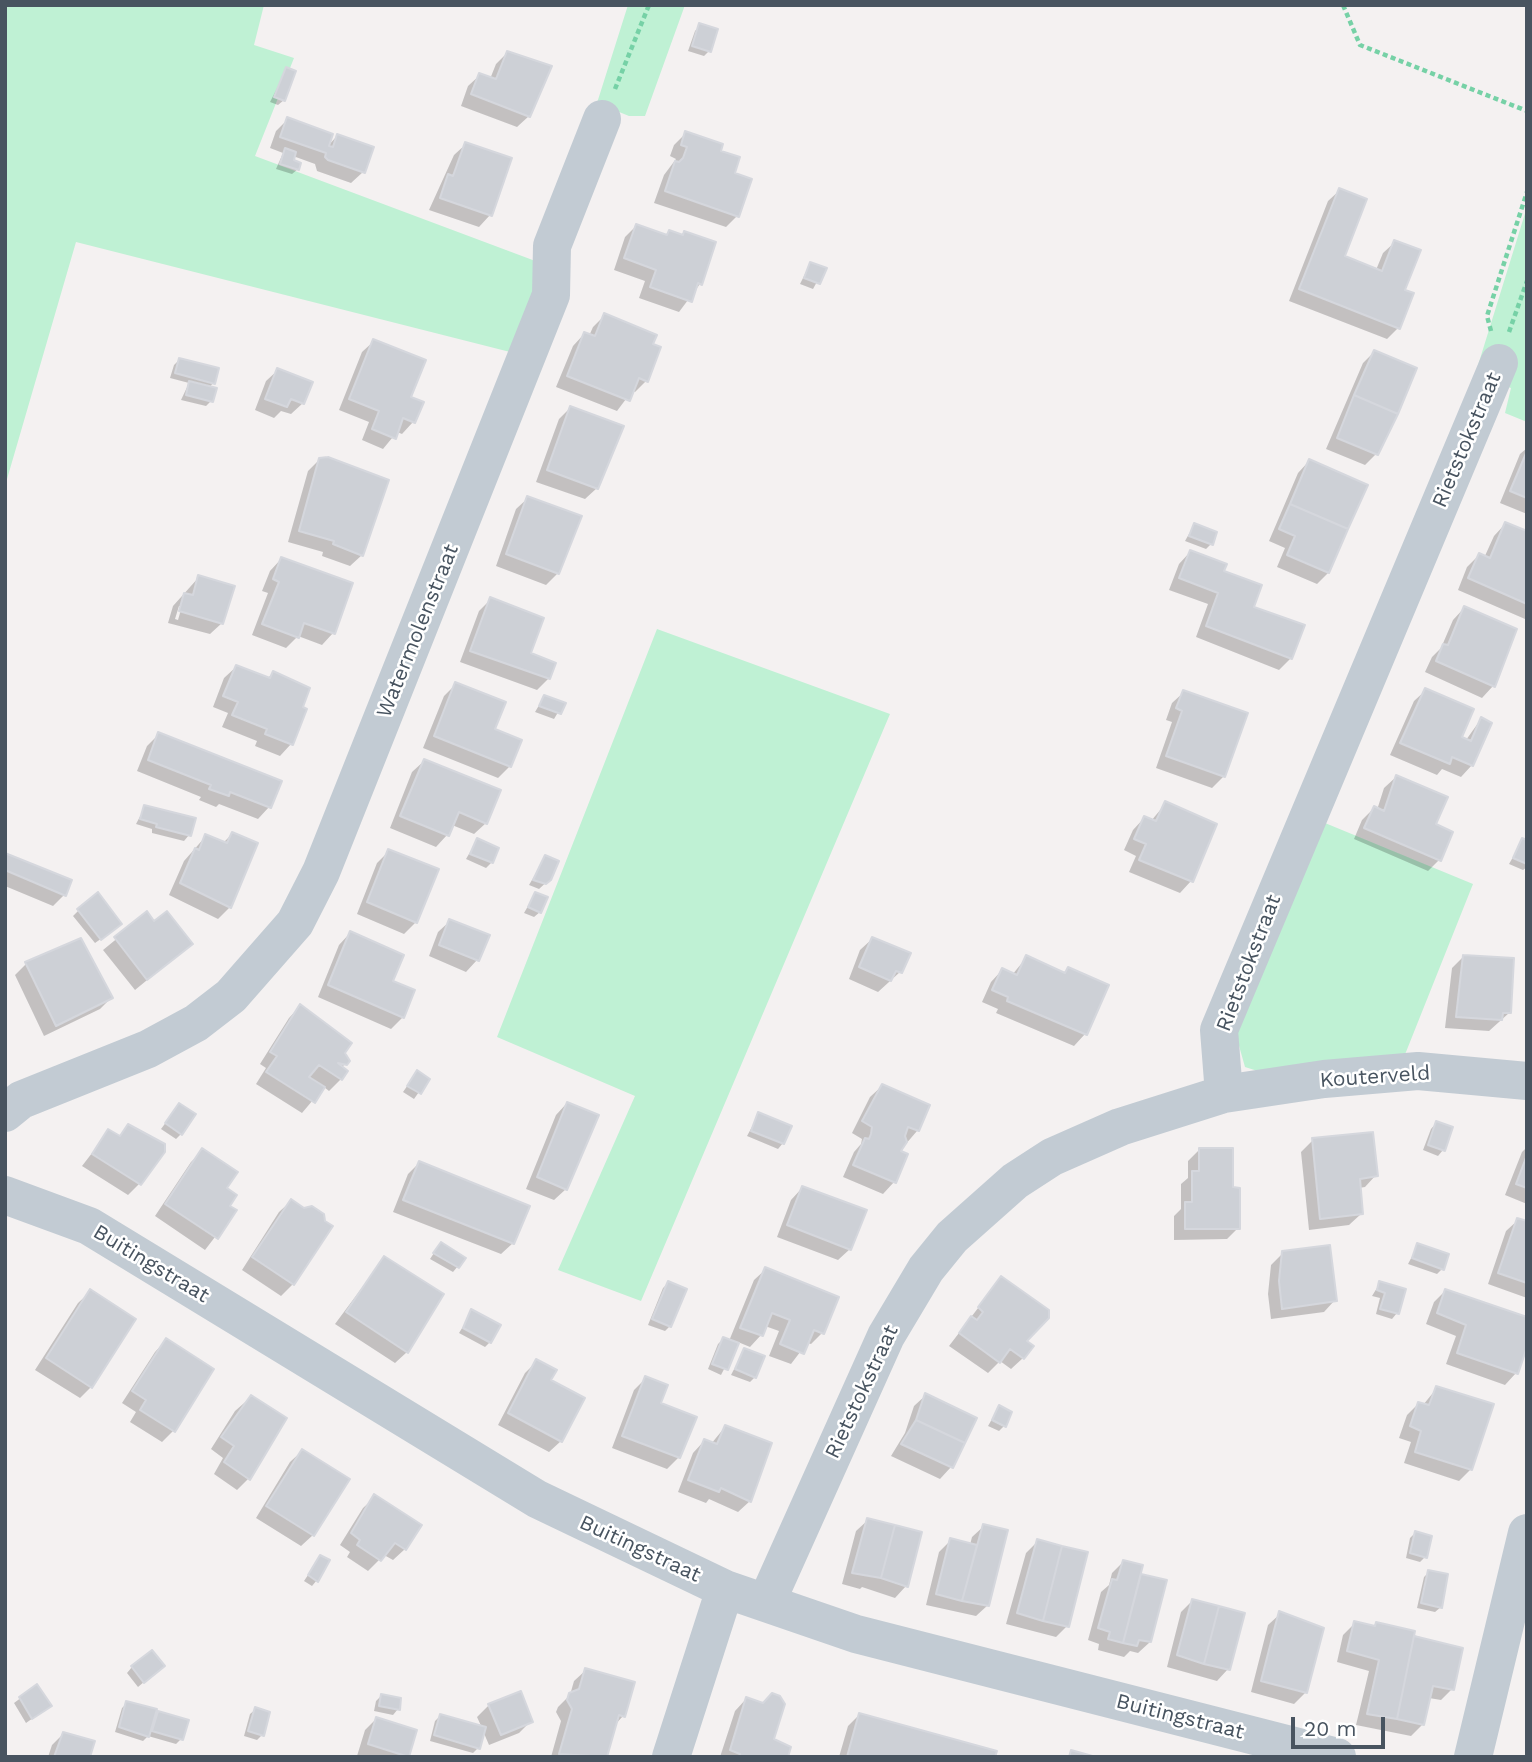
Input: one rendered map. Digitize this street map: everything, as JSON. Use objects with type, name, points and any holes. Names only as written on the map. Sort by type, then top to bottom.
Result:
[{"type":"street","name":"Watermolenstraat","points":[[5,1113],[21,1100],[148,1049],[195,1023],[231,996],[295,923],[321,872],[551,295],[552,246],[602,119]]},
{"type":"street","name":"Rietstokstraat","points":[[767,1601],[886,1336],[926,1269],[952,1237],[980,1209],[1052,1157],[1120,1127],[1224,1094],[1219,1030],[1499,363]]},
{"type":"street","name":"Kouterveld","points":[[1224,1094],[1324,1079],[1418,1071],[1527,1081]]},
{"type":"street","name":"Buitingstraat","points":[[5,1195],[89,1226],[537,1499],[726,1589],[856,1634],[1337,1757]]},
{"type":"street","points":[[1473,1757],[1527,1533]]},
{"type":"street","points":[[671,1757],[726,1589]]},
{"type":"path","points":[[602,119],[649,5]]},
{"type":"path","points":[[1343,5],[1360,45],[1527,111]]},
{"type":"path","points":[[1499,363],[1487,316],[1527,192]]},
{"type":"path","points":[[1499,363],[1527,281]]},
{"type":"green space","points":[[5,5],[264,5],[254,45],[294,58],[255,156],[538,262],[536,305],[514,353],[76,242],[5,486]]},
{"type":"green space","points":[[628,5],[685,5],[645,116],[629,116],[597,103]]},
{"type":"green space","points":[[1527,207],[1527,422],[1505,413],[1511,388],[1475,375]]},
{"type":"green space","points":[[657,629],[890,714],[641,1301],[558,1270],[635,1096],[497,1037]]},
{"type":"green space","points":[[1325,823],[1473,884],[1404,1057],[1267,1074],[1245,1067],[1234,1028]]},
{"type":"building","points":[[699,23],[718,29],[711,52],[692,46]]},
{"type":"building","points":[[507,51],[552,66],[530,117],[471,94],[479,73],[496,79]]},
{"type":"building","points":[[286,67],[296,71],[285,101],[274,97]]},
{"type":"building","points":[[287,117],[333,134],[329,146],[333,147],[337,134],[374,147],[365,173],[328,160],[326,153],[280,137]]},
{"type":"building","points":[[685,131],[723,144],[721,151],[740,157],[735,173],[752,179],[739,217],[665,191],[675,161],[679,162],[683,158],[687,147],[681,145]]},
{"type":"building","points":[[465,142],[512,158],[492,216],[440,198],[448,174],[453,176]]},
{"type":"building","points":[[285,148],[296,152],[294,160],[301,163],[299,170],[280,164]]},
{"type":"building","points":[[1339,188],[1367,199],[1345,256],[1382,271],[1394,240],[1421,250],[1405,290],[1414,293],[1400,329],[1299,289]]},
{"type":"building","points":[[636,224],[667,235],[669,230],[683,235],[684,231],[716,242],[702,285],[698,283],[692,302],[650,287],[656,270],[624,258]]},
{"type":"building","points":[[810,262],[827,268],[820,284],[804,278]]},
{"type":"building","points":[[604,313],[657,335],[653,344],[661,347],[648,382],[639,378],[630,401],[567,376],[584,332],[595,336]]},
{"type":"building","points":[[373,339],[426,360],[411,397],[424,402],[415,423],[403,418],[396,439],[372,429],[379,411],[349,399]]},
{"type":"building","points":[[1374,350],[1417,368],[1398,414],[1354,395]]},
{"type":"building","points":[[179,358],[219,368],[215,384],[175,373]]},
{"type":"building","points":[[277,368],[313,382],[304,404],[291,399],[287,407],[265,399]]},
{"type":"building","points":[[189,381],[217,388],[213,402],[186,395]]},
{"type":"building","points":[[1354,395],[1398,414],[1378,455],[1337,438]]},
{"type":"building","points":[[570,406],[624,426],[598,489],[547,470]]},
{"type":"building","points":[[1527,451],[1527,498],[1510,491]]},
{"type":"building","points":[[328,457],[389,480],[363,556],[333,544],[334,541],[299,531],[319,458]]},
{"type":"building","points":[[1309,459],[1368,485],[1348,529],[1290,504]]},
{"type":"building","points":[[527,496],[582,516],[559,574],[506,554]]},
{"type":"building","points":[[1290,504],[1348,529],[1329,573],[1287,555],[1295,536],[1279,529]]},
{"type":"building","points":[[1505,522],[1527,531],[1527,604],[1468,578],[1479,553],[1490,558]]},
{"type":"building","points":[[1194,523],[1217,532],[1213,545],[1189,536]]},
{"type":"building","points":[[1190,550],[1227,564],[1224,571],[1262,585],[1254,607],[1305,625],[1292,659],[1206,626],[1218,593],[1179,578]]},
{"type":"building","points":[[281,557],[353,583],[335,634],[304,623],[299,638],[262,624],[279,582],[273,579]]},
{"type":"building","points":[[198,575],[235,586],[223,624],[179,611],[184,593],[193,595]]},
{"type":"building","points":[[490,597],[544,618],[531,653],[556,663],[550,679],[470,651]]},
{"type":"building","points":[[1464,606],[1517,629],[1495,687],[1436,661],[1443,644],[1448,645]]},
{"type":"building","points":[[236,665],[270,678],[273,671],[310,688],[303,707],[307,709],[293,745],[265,734],[267,729],[232,715],[238,702],[223,696]]},
{"type":"building","points":[[455,682],[506,702],[495,729],[522,740],[511,767],[434,736]]},
{"type":"building","points":[[1425,688],[1474,709],[1462,737],[1471,741],[1481,717],[1492,723],[1473,766],[1452,757],[1450,764],[1400,743]]},
{"type":"building","points":[[1183,690],[1248,713],[1225,777],[1166,756],[1182,711],[1176,708]]},
{"type":"building","points":[[544,695],[566,703],[561,714],[539,706]]},
{"type":"building","points":[[158,732],[282,781],[271,808],[230,792],[229,796],[209,789],[211,785],[148,760]]},
{"type":"building","points":[[424,759],[501,790],[487,824],[459,812],[449,836],[400,816]]},
{"type":"building","points":[[1396,775],[1448,797],[1436,824],[1453,832],[1441,861],[1364,828],[1374,806],[1384,811]]},
{"type":"building","points":[[1165,801],[1217,824],[1193,882],[1139,860],[1146,844],[1134,839],[1144,816],[1156,821]]},
{"type":"building","points":[[144,805],[196,818],[191,836],[156,827],[157,824],[140,819]]},
{"type":"building","points":[[232,832],[258,843],[231,908],[180,883],[195,848],[199,850],[205,834],[227,843]]},
{"type":"building","points":[[477,838],[499,848],[493,863],[470,854]]},
{"type":"building","points":[[1522,838],[1527,840],[1527,864],[1513,858]]},
{"type":"building","points":[[388,849],[439,869],[417,923],[367,902]]},
{"type":"building","points":[[5,853],[72,880],[66,896],[5,870]]},
{"type":"building","points":[[545,855],[559,861],[551,880],[546,884],[533,880]]},
{"type":"building","points":[[98,892],[122,924],[101,940],[77,909]]},
{"type":"building","points":[[535,892],[548,897],[541,913],[528,907]]},
{"type":"building","points":[[147,911],[154,921],[167,911],[193,944],[147,980],[114,937]]},
{"type":"building","points":[[449,919],[490,935],[479,961],[439,945]]},
{"type":"building","points":[[350,931],[404,955],[393,981],[415,990],[404,1018],[328,985]]},
{"type":"building","points":[[872,937],[911,953],[902,973],[896,971],[891,981],[859,967]]},
{"type":"building","points":[[81,938],[113,998],[56,1026],[25,962]]},
{"type":"building","points":[[1026,955],[1065,973],[1068,967],[1109,985],[1087,1035],[1007,1001],[1008,997],[992,990],[1002,968],[1017,975]]},
{"type":"building","points":[[1463,955],[1514,958],[1511,1013],[1503,1013],[1502,1020],[1456,1017]]},
{"type":"building","points":[[300,1004],[352,1043],[345,1053],[350,1061],[347,1065],[338,1063],[348,1071],[342,1080],[319,1065],[309,1077],[325,1087],[315,1103],[266,1072],[277,1056],[270,1052]]},
{"type":"building","points":[[417,1070],[430,1079],[421,1094],[407,1086]]},
{"type":"building","points":[[882,1084],[930,1105],[919,1131],[908,1127],[905,1136],[907,1142],[901,1151],[908,1154],[896,1183],[853,1165],[865,1138],[869,1139],[871,1134],[872,1127],[862,1121]]},
{"type":"building","points":[[567,1102],[599,1115],[567,1190],[537,1177]]},
{"type":"building","points":[[179,1103],[196,1114],[182,1135],[165,1123]]},
{"type":"building","points":[[758,1112],[792,1126],[784,1144],[751,1131]]},
{"type":"building","points":[[1436,1121],[1453,1127],[1445,1151],[1428,1145]]},
{"type":"building","points":[[128,1124],[165,1144],[165,1152],[141,1185],[92,1154],[108,1129],[120,1136]]},
{"type":"building","points":[[1373,1132],[1378,1176],[1360,1179],[1363,1214],[1320,1219],[1312,1138]]},
{"type":"building","points":[[202,1148],[238,1172],[227,1188],[237,1195],[230,1206],[237,1210],[218,1239],[165,1204]]},
{"type":"building","points":[[1199,1148],[1233,1148],[1233,1187],[1240,1188],[1240,1229],[1185,1229],[1185,1202],[1192,1202],[1192,1171],[1199,1171]]},
{"type":"building","points":[[1527,1155],[1527,1188],[1516,1184]]},
{"type":"building","points":[[419,1161],[530,1206],[514,1244],[403,1200]]},
{"type":"building","points":[[802,1186],[867,1210],[851,1250],[787,1225]]},
{"type":"building","points":[[291,1199],[304,1208],[312,1206],[324,1214],[325,1221],[333,1226],[294,1285],[252,1257]]},
{"type":"building","points":[[1517,1218],[1527,1221],[1527,1283],[1498,1273]]},
{"type":"building","points":[[441,1242],[466,1258],[459,1268],[433,1253]]},
{"type":"building","points":[[1417,1243],[1449,1254],[1444,1270],[1412,1258]]},
{"type":"building","points":[[1330,1245],[1337,1301],[1282,1309],[1279,1281],[1282,1251]]},
{"type":"building","points":[[384,1256],[444,1294],[408,1353],[346,1312]]},
{"type":"building","points":[[765,1267],[839,1297],[824,1334],[814,1330],[804,1354],[780,1344],[790,1320],[772,1313],[763,1336],[740,1328]]},
{"type":"building","points":[[1001,1276],[1049,1310],[1049,1318],[1027,1341],[1034,1346],[1024,1359],[1010,1349],[1000,1363],[959,1333],[971,1316],[977,1320],[983,1312],[978,1307]]},
{"type":"building","points":[[668,1281],[687,1289],[671,1327],[652,1319]]},
{"type":"building","points":[[1379,1281],[1406,1289],[1399,1314],[1380,1309],[1385,1293],[1377,1290]]},
{"type":"building","points":[[90,1289],[136,1319],[92,1388],[46,1358]]},
{"type":"building","points":[[1445,1289],[1527,1317],[1527,1347],[1518,1374],[1457,1353],[1466,1325],[1437,1313]]},
{"type":"building","points":[[471,1309],[501,1325],[491,1343],[463,1328]]},
{"type":"building","points":[[723,1337],[739,1343],[728,1370],[712,1364]]},
{"type":"building","points":[[166,1338],[214,1369],[175,1432],[140,1410],[146,1400],[132,1391]]},
{"type":"building","points":[[744,1348],[765,1356],[756,1378],[735,1369]]},
{"type":"building","points":[[536,1359],[557,1370],[551,1380],[585,1398],[562,1442],[508,1413]]},
{"type":"building","points":[[645,1376],[668,1385],[661,1403],[697,1417],[680,1458],[622,1436]]},
{"type":"building","points":[[1436,1386],[1494,1404],[1472,1470],[1415,1452],[1421,1431],[1410,1426],[1418,1402],[1429,1405]]},
{"type":"building","points":[[925,1393],[977,1418],[965,1443],[916,1420]]},
{"type":"building","points":[[251,1395],[287,1418],[250,1480],[224,1462],[234,1446],[221,1437]]},
{"type":"building","points":[[999,1405],[1012,1412],[1006,1427],[992,1420]]},
{"type":"building","points":[[916,1420],[965,1443],[953,1468],[901,1444]]},
{"type":"building","points":[[725,1425],[772,1443],[751,1502],[721,1488],[719,1492],[688,1480],[704,1439],[717,1444]]},
{"type":"building","points":[[302,1449],[350,1479],[314,1536],[266,1506]]},
{"type":"building","points":[[374,1494],[422,1525],[406,1550],[395,1543],[381,1561],[357,1545],[360,1540],[351,1533]]},
{"type":"building","points":[[867,1518],[895,1525],[881,1578],[852,1573]]},
{"type":"building","points":[[983,1524],[1008,1530],[989,1606],[962,1601]]},
{"type":"building","points":[[895,1525],[922,1532],[908,1587],[881,1578]]},
{"type":"building","points":[[1415,1531],[1432,1536],[1427,1558],[1410,1553]]},
{"type":"building","points":[[950,1538],[977,1545],[962,1601],[936,1594]]},
{"type":"building","points":[[1037,1539],[1062,1546],[1043,1621],[1017,1613]]},
{"type":"building","points":[[1062,1546],[1088,1552],[1069,1627],[1043,1621]]},
{"type":"building","points":[[320,1555],[330,1560],[318,1582],[308,1575]]},
{"type":"building","points":[[1123,1560],[1143,1565],[1123,1643],[1108,1639],[1110,1632],[1098,1628],[1112,1579],[1117,1580]]},
{"type":"building","points":[[1428,1570],[1448,1574],[1442,1608],[1421,1603]]},
{"type":"building","points":[[1141,1574],[1167,1580],[1151,1642],[1139,1640],[1137,1646],[1123,1643]]},
{"type":"building","points":[[1192,1599],[1219,1606],[1204,1664],[1177,1655]]},
{"type":"building","points":[[1219,1606],[1245,1613],[1230,1670],[1204,1664]]},
{"type":"building","points":[[1279,1611],[1324,1628],[1307,1693],[1261,1681]]},
{"type":"building","points":[[1354,1621],[1375,1626],[1376,1622],[1415,1631],[1397,1719],[1367,1714],[1379,1660],[1347,1651]]},
{"type":"building","points":[[1414,1636],[1463,1648],[1454,1690],[1433,1686],[1424,1725],[1397,1719]]},
{"type":"building","points":[[152,1650],[165,1666],[144,1683],[131,1666]]},
{"type":"building","points":[[585,1668],[635,1682],[625,1717],[619,1715],[607,1757],[559,1754],[572,1709],[567,1700],[569,1693],[579,1689]]},
{"type":"building","points":[[37,1684],[52,1706],[32,1719],[19,1697]]},
{"type":"building","points":[[521,1691],[533,1722],[501,1735],[488,1704]]},
{"type":"building","points":[[772,1693],[780,1696],[785,1704],[774,1739],[791,1747],[788,1757],[739,1757],[740,1754],[730,1750],[746,1697],[763,1703]]},
{"type":"building","points":[[381,1694],[401,1698],[400,1710],[379,1706]]},
{"type":"building","points":[[126,1701],[157,1709],[149,1737],[119,1727]]},
{"type":"building","points":[[255,1707],[270,1712],[264,1736],[248,1731]]},
{"type":"building","points":[[158,1711],[189,1720],[183,1740],[152,1731]]},
{"type":"building","points":[[859,1713],[997,1751],[995,1757],[847,1757]]},
{"type":"building","points":[[440,1714],[486,1727],[480,1749],[434,1735]]},
{"type":"building","points":[[376,1717],[417,1730],[409,1757],[368,1744]]},
{"type":"building","points":[[63,1732],[95,1741],[90,1757],[54,1757]]},
{"type":"building","points":[[1071,1750],[1096,1757],[1069,1757]]}]
